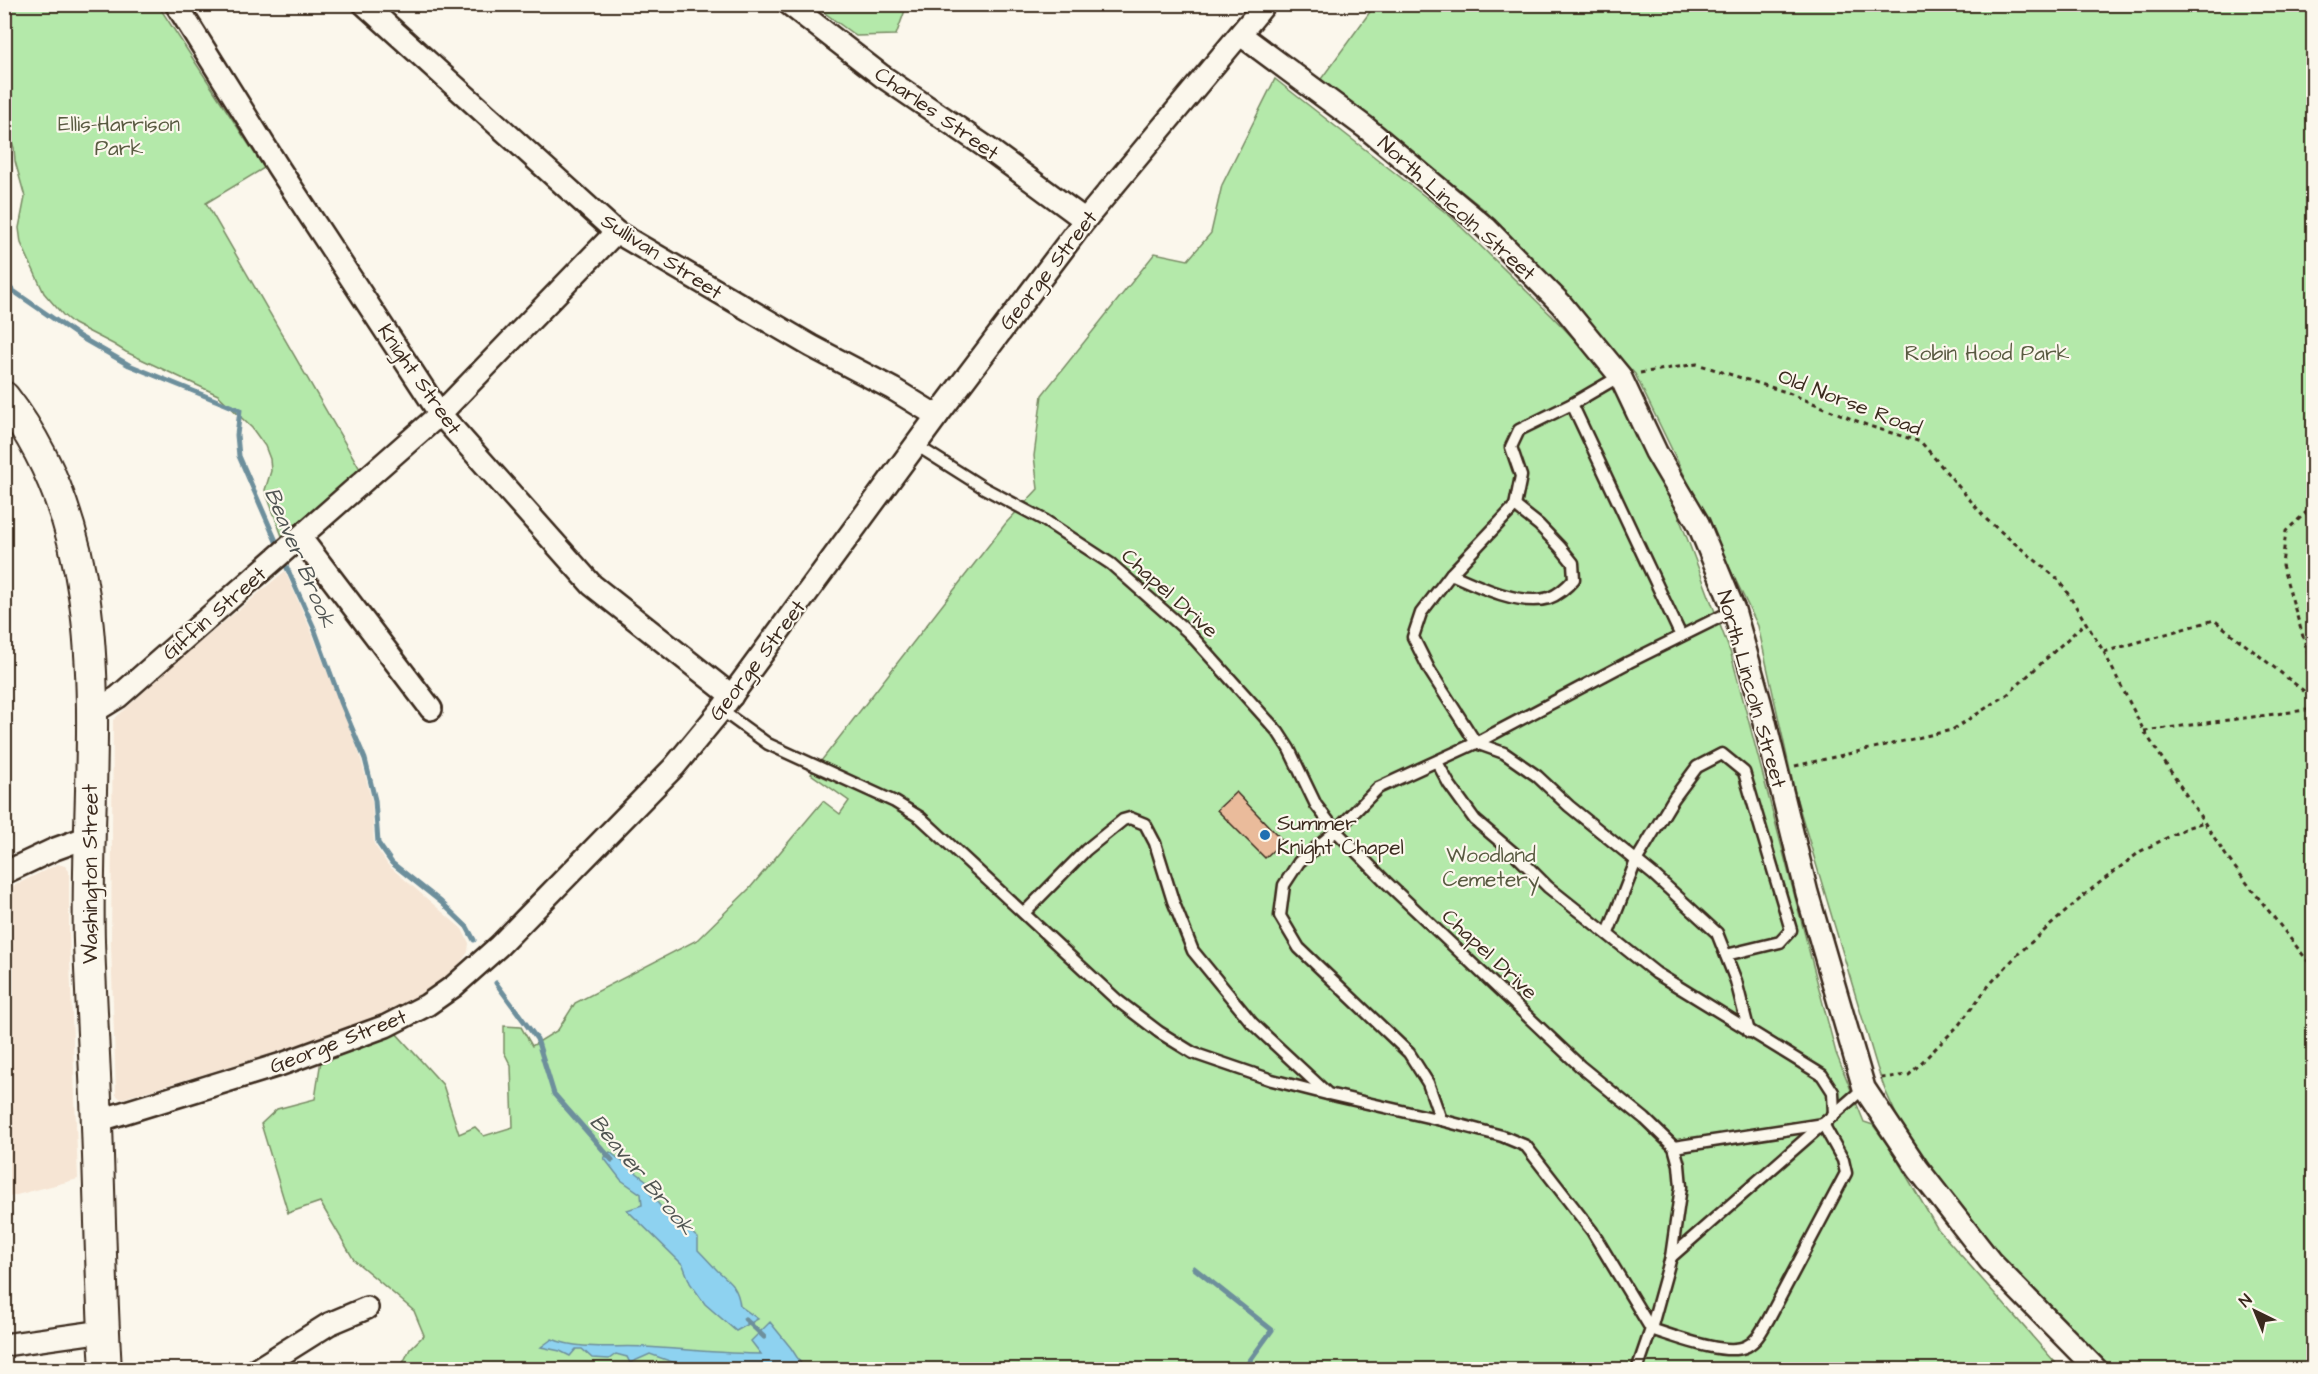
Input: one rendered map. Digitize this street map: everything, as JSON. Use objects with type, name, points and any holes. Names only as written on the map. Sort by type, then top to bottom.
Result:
[{"type":"main road","name":"Washington Street","points":[[4,397],[34,444],[54,483],[77,552],[85,590],[90,633],[92,713],[88,837],[89,940],[106,1370]]},
{"type":"street","name":"Knight Street","points":[[176,4],[278,167],[440,414],[562,554],[592,585],[726,703]]},
{"type":"street","name":"Sullivan Street","points":[[364,4],[616,232],[811,346],[893,389],[937,416]]},
{"type":"street","name":"Charles Street","points":[[789,4],[882,76],[986,147],[1085,220]]},
{"type":"street","name":"George Street","points":[[97,1121],[282,1064],[386,1026],[427,1005],[454,987],[506,939],[674,766],[726,703],[937,416],[1085,220],[1241,35],[1256,9]]},
{"type":"street","name":"North Lincoln Street","points":[[1241,35],[1365,127],[1486,228],[1561,304],[1620,376],[1656,452],[1698,523],[1734,610],[1760,702],[1807,893],[1864,1088],[1918,1169],[1990,1261],[2097,1370]]},
{"type":"street","name":"Giffin Street","points":[[92,713],[118,697],[440,414],[616,232]]},
{"type":"street","points":[[295,542],[431,709]]},
{"type":"street","points":[[4,873],[55,849],[88,837]]},
{"type":"street","points":[[256,1370],[329,1324],[367,1308]]},
{"type":"street","points":[[4,1345],[104,1331]]},
{"type":"lane","points":[[1620,376],[1572,404],[1519,430],[1511,447],[1521,476],[1515,506],[1451,574],[1421,612],[1413,637],[1430,671],[1476,743],[1504,753],[1537,776],[1717,933],[1736,981],[1749,1032]]},
{"type":"lane","points":[[1572,404],[1682,636]]},
{"type":"lane","name":"Chapel Drive","points":[[916,445],[984,488],[1044,520],[1111,564],[1189,633],[1278,732],[1316,805],[1336,831],[1386,883],[1580,1066],[1645,1119],[1674,1147]]},
{"type":"lane","points":[[1451,574],[1489,592],[1528,599],[1547,599],[1564,591],[1574,579],[1573,563],[1539,525],[1515,506]]},
{"type":"lane","points":[[1441,1120],[1428,1083],[1409,1053],[1299,948],[1280,916],[1284,885],[1299,862],[1336,831],[1378,788],[1476,743],[1734,610]]},
{"type":"lane","points":[[726,703],[768,744],[895,802],[921,818],[1117,1000],[1159,1032],[1193,1053],[1272,1080],[1441,1120],[1502,1136],[1526,1146],[1592,1231],[1651,1329],[1733,1350],[1747,1346],[1757,1338],[1846,1173],[1843,1160],[1823,1124]]},
{"type":"lane","points":[[1608,933],[1636,861],[1674,798],[1697,766],[1722,753],[1744,772],[1791,930],[1780,942],[1726,955]]},
{"type":"lane","points":[[1437,762],[1474,820],[1515,854],[1548,887],[1656,973],[1822,1075],[1833,1092],[1834,1115]]},
{"type":"lane","points":[[1024,913],[1086,850],[1123,820],[1130,819],[1145,824],[1155,843],[1192,951],[1252,1023],[1328,1094]]},
{"type":"lane","points":[[1671,1257],[1864,1088]]},
{"type":"lane","points":[[1637,1370],[1671,1257],[1681,1187],[1674,1147],[1823,1124]]},
{"type":"path","name":"Old Norse Road","points":[[1620,376],[1697,364],[1786,392],[1869,426],[1922,442],[1987,520],[2060,581],[2104,652],[2144,731],[2229,860],[2313,969]]},
{"type":"path","points":[[2313,505],[2286,531],[2282,565],[2313,674]]},
{"type":"path","points":[[2104,652],[2214,620],[2313,699]]},
{"type":"path","points":[[1775,767],[1797,766],[1952,730],[2008,693],[2086,622]]},
{"type":"path","points":[[2144,731],[2313,709]]},
{"type":"path","points":[[1864,1088],[1880,1079],[1909,1075],[1958,1026],[1990,984],[2018,954],[2089,891],[2141,851],[2186,828],[2204,822]]},
{"type":"shaded area","points":[[285,571],[360,755],[372,802],[374,844],[388,865],[462,929],[469,943],[468,952],[458,966],[434,989],[396,1011],[280,1051],[121,1099],[116,1095],[111,943],[113,720],[175,663]]},
{"type":"shaded area","points":[[58,864],[65,866],[69,871],[69,933],[78,1179],[5,1198],[5,890]]},
{"type":"green space","name":"Ellis-Harrison Park","points":[[5,4],[158,5],[264,168],[206,203],[360,469],[282,536],[265,490],[271,471],[270,459],[265,446],[252,428],[218,395],[126,352],[74,324],[44,293],[21,243],[19,228],[25,197],[15,161],[14,148],[5,122]]},
{"type":"green space","points":[[814,5],[907,5],[896,35],[856,36]]},
{"type":"green space","name":"Robin Hood Park","points":[[1375,5],[2313,5],[2313,1369],[2090,1369],[1995,1258],[1905,1134],[1877,1067],[1796,797],[1758,626],[1635,374],[1485,210],[1321,79]]},
{"type":"green space","name":"Woodland Cemetery","points":[[1275,79],[1450,216],[1552,316],[1614,381],[1676,509],[1731,654],[1836,1053],[1864,1122],[1873,1125],[1892,1151],[1937,1228],[2061,1369],[400,1369],[410,1349],[424,1335],[414,1311],[354,1260],[320,1202],[288,1213],[261,1124],[277,1109],[315,1099],[321,1060],[395,1032],[443,1085],[459,1134],[475,1127],[484,1136],[513,1127],[511,1066],[504,1052],[504,1026],[521,1027],[532,1046],[558,1030],[575,1003],[697,940],[750,888],[823,801],[840,814],[849,801],[811,774],[1006,523],[1038,489],[1034,456],[1042,395],[1155,253],[1188,260],[1211,233],[1222,185]]},
{"type":"water","points":[[610,1152],[652,1185],[650,1193],[661,1207],[698,1238],[698,1250],[733,1286],[738,1294],[740,1306],[758,1319],[736,1331],[705,1304],[690,1283],[683,1265],[627,1210],[642,1205],[641,1194],[621,1180],[604,1158]]},
{"type":"water","points":[[770,1322],[802,1365],[800,1369],[742,1369],[704,1364],[686,1367],[650,1354],[630,1363],[627,1357],[616,1354],[609,1359],[592,1358],[582,1349],[576,1349],[570,1356],[560,1351],[541,1347],[552,1339],[586,1346],[761,1354],[751,1341]]},
{"type":"building","points":[[1236,792],[1283,841],[1265,858],[1217,810]]},
{"type":"waterway","name":"Beaver Brook","points":[[4,280],[12,290],[80,337],[129,365],[240,410],[237,435],[239,456],[279,548]]},
{"type":"waterway","name":"Beaver Brook","points":[[283,559],[314,628],[365,759],[375,800],[378,843],[392,863],[441,902],[467,927],[474,940]]},
{"type":"waterway","name":"Beaver Brook","points":[[496,983],[537,1039],[554,1094],[612,1160]]},
{"type":"waterway","points":[[1194,1268],[1272,1330],[1243,1370]]},
{"type":"waterway","name":"Beaver Brook","points":[[745,1319],[764,1337]]},
{"type":"place","name":"Summer Knight Chapel","points":[[1265,835]]}]
